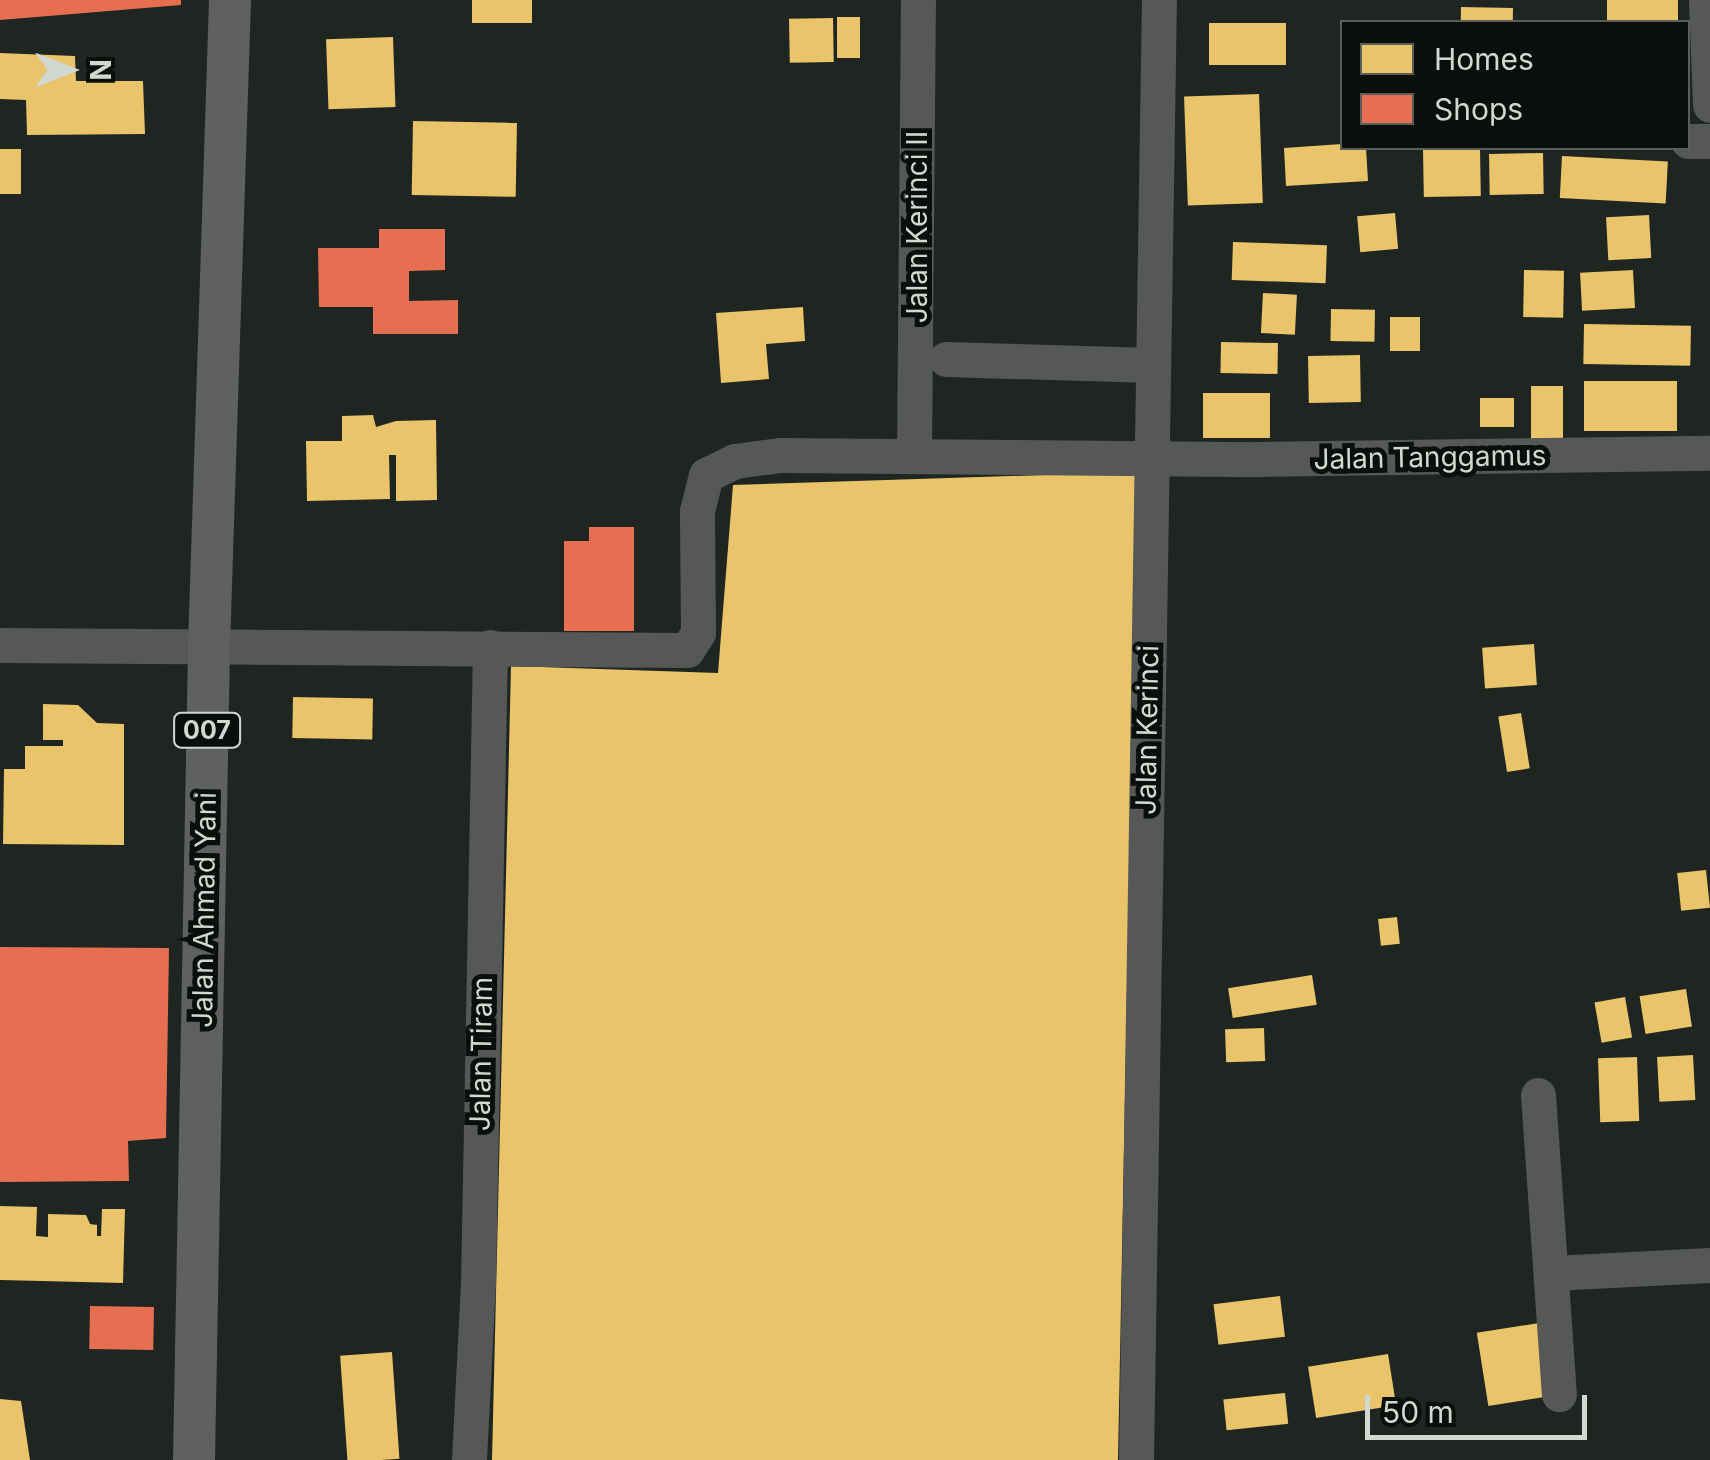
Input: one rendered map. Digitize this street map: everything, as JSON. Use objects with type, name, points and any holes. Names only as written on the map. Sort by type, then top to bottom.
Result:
[{"type":"main road","name":"Jalan Ahmad Yani","points":[[194,1460],[209,647],[230,0]]},
{"type":"street","name":"Jalan Kerinci II","points":[[914,454],[918,0]]},
{"type":"street","name":"Jalan Kerinci","points":[[1136,1460],[1143,1234],[1150,458],[1159,0]]},
{"type":"street","points":[[1706,0],[1710,90]]},
{"type":"street","points":[[946,358],[1152,365]]},
{"type":"street","name":"Jalan Tanggamus","points":[[490,647],[686,650],[698,634],[697,511],[706,475],[735,462],[780,455],[1150,458],[1710,453]]},
{"type":"street","points":[[0,645],[490,647]]},
{"type":"street","name":"Jalan Tiram","points":[[470,1460],[478,1283],[490,647]]},
{"type":"street","points":[[1538,1095],[1559,1394]]},
{"type":"street","points":[[1553,1273],[1710,1265]]},
{"type":"building: Homes","points":[[472,0],[532,0],[532,23],[472,23]]},
{"type":"building: Homes","points":[[1607,0],[1678,0],[1678,20],[1607,20]]},
{"type":"building: Homes","points":[[1461,7],[1513,8],[1513,20],[1461,20]]},
{"type":"building: Homes","points":[[837,17],[860,17],[860,58],[837,58]]},
{"type":"building: Homes","points":[[833,18],[834,62],[790,63],[789,19]]},
{"type":"building: Homes","points":[[1209,23],[1286,23],[1286,65],[1209,65]]},
{"type":"building: Homes","points":[[393,37],[395,107],[328,109],[326,39]]},
{"type":"building: Homes","points":[[0,53],[75,56],[76,81],[143,81],[145,134],[27,135],[26,100],[0,99]]},
{"type":"building: Homes","points":[[1259,94],[1263,203],[1188,206],[1184,97]]},
{"type":"building: Homes","points":[[413,121],[517,123],[516,197],[412,195]]},
{"type":"building: Homes","points":[[1340,144],[1340,150],[1366,150],[1368,181],[1286,186],[1284,148]]},
{"type":"building: Homes","points":[[0,149],[21,149],[21,194],[0,194]]},
{"type":"building: Homes","points":[[1423,150],[1480,150],[1481,196],[1424,197]]},
{"type":"building: Homes","points":[[1543,153],[1544,194],[1490,195],[1489,154]]},
{"type":"building: Homes","points":[[1562,156],[1668,162],[1666,203],[1560,198]]},
{"type":"building: Homes","points":[[1395,213],[1398,249],[1360,252],[1357,216]]},
{"type":"building: Homes","points":[[1649,215],[1651,258],[1608,260],[1606,217]]},
{"type":"building: Homes","points":[[1233,242],[1327,245],[1326,283],[1232,280]]},
{"type":"building: Homes","points":[[1524,270],[1564,271],[1563,318],[1523,317]]},
{"type":"building: Homes","points":[[1633,270],[1635,308],[1582,311],[1580,273]]},
{"type":"building: Homes","points":[[1263,293],[1297,295],[1295,335],[1261,333]]},
{"type":"building: Homes","points":[[803,307],[805,341],[766,344],[769,379],[721,383],[716,313]]},
{"type":"building: Homes","points":[[1331,309],[1375,310],[1374,342],[1330,341]]},
{"type":"building: Homes","points":[[1390,317],[1420,317],[1420,351],[1390,351]]},
{"type":"building: Homes","points":[[1584,324],[1691,326],[1690,366],[1583,364]]},
{"type":"building: Homes","points":[[1221,342],[1278,343],[1277,374],[1220,373]]},
{"type":"building: Homes","points":[[1360,355],[1361,402],[1309,403],[1308,356]]},
{"type":"building: Homes","points":[[1584,381],[1677,381],[1677,431],[1584,431]]},
{"type":"building: Homes","points":[[1531,386],[1563,386],[1563,441],[1531,441]]},
{"type":"building: Homes","points":[[1203,393],[1270,393],[1270,438],[1203,438]]},
{"type":"building: Homes","points":[[1480,398],[1514,398],[1514,427],[1480,427]]},
{"type":"building: Homes","points":[[373,415],[376,427],[396,421],[436,420],[437,500],[396,501],[396,455],[389,455],[390,499],[307,501],[306,441],[342,441],[342,416]]},
{"type":"building: Homes","points":[[1137,472],[1118,1460],[492,1460],[511,666],[718,673],[733,485]]},
{"type":"building: Homes","points":[[1534,644],[1537,685],[1485,689],[1482,648]]},
{"type":"building: Homes","points":[[293,697],[373,698],[372,739],[292,738]]},
{"type":"building: Homes","points":[[43,704],[78,705],[97,723],[124,724],[124,845],[3,844],[4,769],[25,769],[25,746],[63,746],[63,740],[43,740]]},
{"type":"building: Homes","points":[[1521,713],[1530,768],[1507,772],[1498,717]]},
{"type":"building: Homes","points":[[1706,870],[1710,908],[1681,911],[1677,873]]},
{"type":"building: Homes","points":[[1397,917],[1400,944],[1381,946],[1378,919]]},
{"type":"building: Homes","points":[[1312,975],[1317,1005],[1233,1018],[1228,988]]},
{"type":"building: Homes","points":[[1686,989],[1692,1027],[1646,1034],[1640,996]]},
{"type":"building: Homes","points":[[1625,997],[1632,1037],[1602,1043],[1594,1002]]},
{"type":"building: Homes","points":[[1264,1028],[1265,1061],[1226,1062],[1225,1029]]},
{"type":"building: Homes","points":[[1693,1055],[1695,1100],[1659,1102],[1657,1057]]},
{"type":"building: Homes","points":[[1637,1057],[1639,1121],[1600,1122],[1598,1058]]},
{"type":"building: Homes","points":[[0,1206],[37,1207],[36,1236],[48,1237],[48,1214],[86,1215],[90,1224],[97,1225],[97,1236],[101,1236],[102,1209],[125,1209],[123,1283],[0,1280]]},
{"type":"building: Homes","points":[[1280,1296],[1285,1337],[1218,1345],[1213,1304]]},
{"type":"building: Homes","points":[[1539,1323],[1551,1396],[1488,1406],[1477,1333]]},
{"type":"building: Homes","points":[[392,1352],[399,1459],[347,1460],[340,1356]]},
{"type":"building: Homes","points":[[1388,1354],[1396,1405],[1316,1418],[1308,1367]]},
{"type":"building: Homes","points":[[1285,1393],[1288,1424],[1227,1430],[1223,1399]]},
{"type":"building: Homes","points":[[0,1399],[21,1401],[30,1460],[0,1460]]},
{"type":"building: Shops","points":[[0,0],[181,0],[181,5],[0,20]]},
{"type":"building: Shops","points":[[379,229],[445,229],[445,270],[409,271],[409,301],[458,300],[458,334],[373,334],[373,307],[319,307],[318,248],[379,248]]},
{"type":"building: Shops","points":[[589,527],[634,527],[634,631],[564,631],[564,541],[589,541]]},
{"type":"building: Shops","points":[[0,947],[169,948],[166,1138],[128,1141],[129,1181],[0,1182]]},
{"type":"building: Shops","points":[[90,1306],[154,1307],[153,1350],[89,1349]]}]
